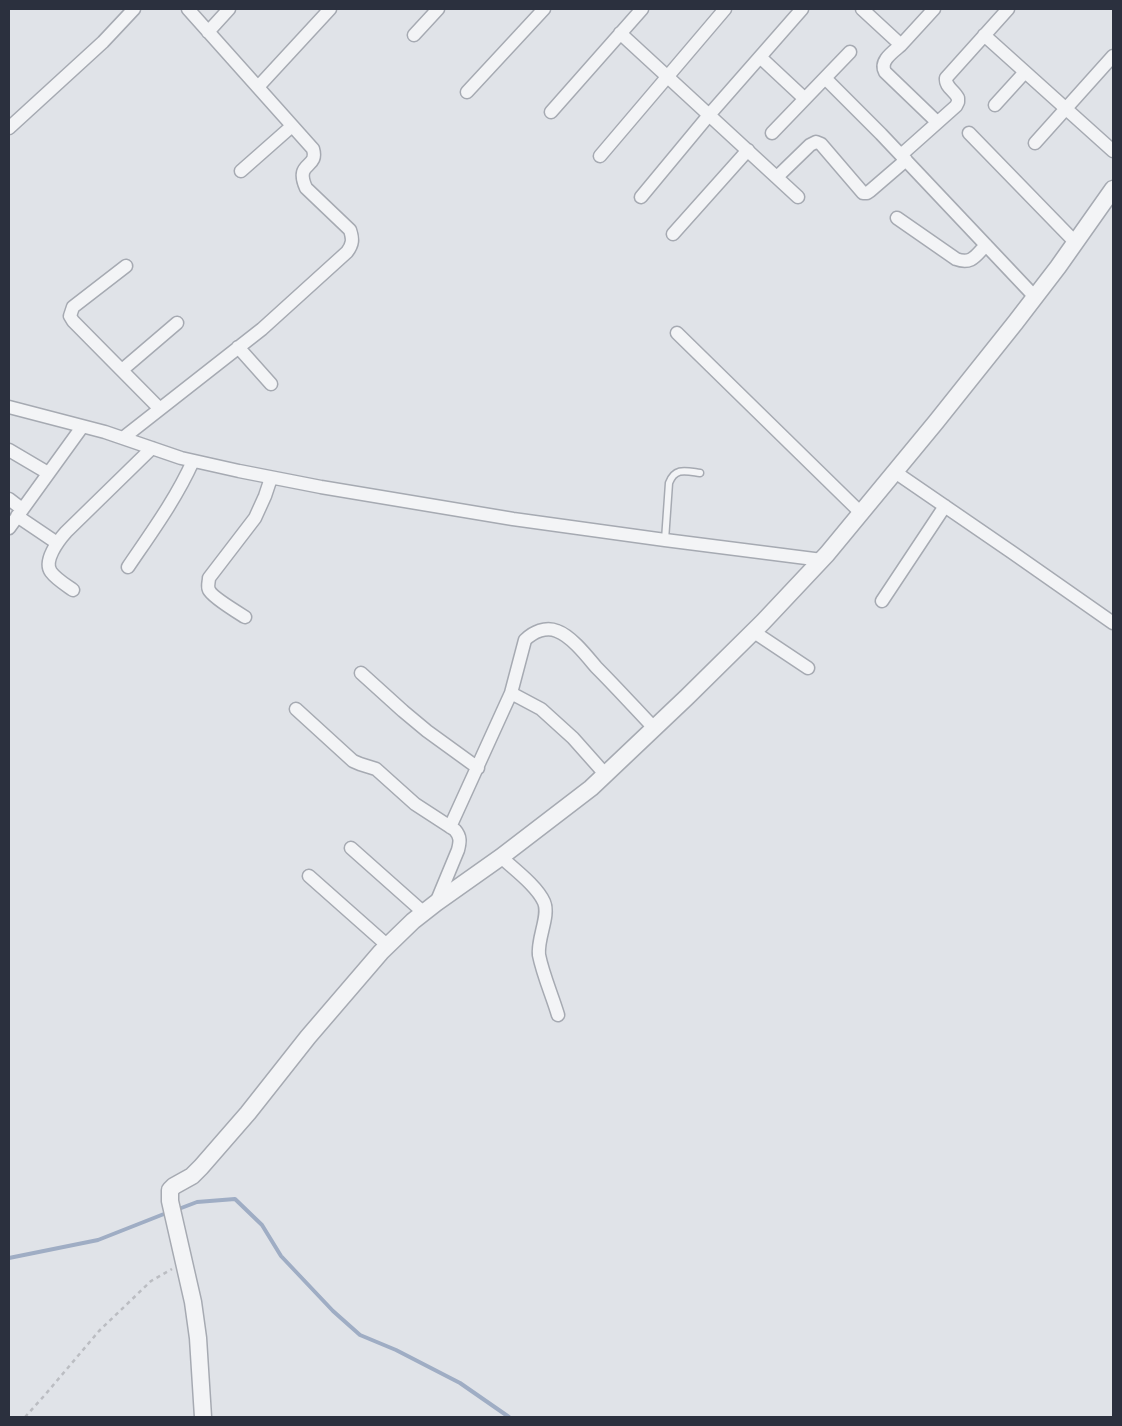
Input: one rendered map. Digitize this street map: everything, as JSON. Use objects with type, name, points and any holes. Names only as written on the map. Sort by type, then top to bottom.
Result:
[{"type":"street","points":[[9,128],[102,42],[134,9]]},
{"type":"street","points":[[123,438],[262,329],[347,252],[352,245],[353,238],[350,230],[306,188],[302,180],[302,173],[312,162],[313,149],[188,9]]},
{"type":"street","points":[[208,32],[229,9]]},
{"type":"street","points":[[258,88],[330,9]]},
{"type":"street","points":[[414,35],[438,9]]},
{"type":"street","points":[[467,92],[544,9]]},
{"type":"street","points":[[551,112],[642,9]]},
{"type":"street","points":[[600,156],[725,9]]},
{"type":"street","points":[[641,197],[709,115],[802,9]]},
{"type":"street","points":[[862,9],[901,45]]},
{"type":"street","points":[[934,9],[886,60],[883,68],[937,122]]},
{"type":"street","points":[[777,177],[810,145],[816,142],[821,144],[863,193],[870,191],[937,122],[956,106],[958,98],[947,86],[946,78],[1008,9]]},
{"type":"street","points":[[620,33],[798,197]]},
{"type":"street","points":[[984,35],[1113,151]]},
{"type":"street","points":[[772,133],[850,52]]},
{"type":"street","points":[[1035,143],[1113,56]]},
{"type":"street","points":[[760,57],[805,99]]},
{"type":"street","points":[[995,105],[1025,72]]},
{"type":"street","points":[[825,78],[904,158],[1035,297]]},
{"type":"street","points":[[241,171],[292,126]]},
{"type":"street","points":[[969,133],[1075,242]]},
{"type":"street","points":[[673,234],[748,150]]},
{"type":"street","points":[[203,1417],[198,1338],[193,1302],[170,1201],[170,1190],[192,1176],[201,1167],[248,1113],[314,1030],[388,946],[429,908],[501,858],[591,788],[754,632],[822,560],[1035,297],[1113,189]]},
{"type":"street","points":[[897,218],[963,262],[974,258],[986,245]]},
{"type":"street","points":[[126,266],[73,307],[70,316],[160,409]]},
{"type":"street","points":[[122,370],[177,323]]},
{"type":"street","points":[[676,332],[861,513]]},
{"type":"street","points":[[238,347],[271,384]]},
{"type":"street","points":[[9,407],[123,438],[193,461],[271,478],[414,504],[665,540],[822,560]]},
{"type":"street","points":[[9,528],[82,426]]},
{"type":"street","points":[[73,590],[52,574],[49,567],[50,557],[57,543],[152,448]]},
{"type":"street","points":[[9,450],[48,473]]},
{"type":"street","points":[[128,567],[172,502],[193,461]]},
{"type":"street","points":[[895,472],[1113,623]]},
{"type":"street","points":[[245,618],[209,590],[209,578],[254,518],[271,478]]},
{"type":"street","points":[[9,499],[20,513],[57,543]]},
{"type":"street","points":[[882,601],[945,506]]},
{"type":"street","points":[[450,827],[511,693],[525,640],[538,631],[548,629],[562,633],[577,646],[654,728]]},
{"type":"street","points":[[754,632],[808,668]]},
{"type":"street","points":[[361,673],[415,721],[478,768]]},
{"type":"street","points":[[511,693],[541,709],[573,738],[605,774]]},
{"type":"street","points":[[296,709],[353,761],[376,769],[416,804],[455,830],[460,842],[458,850],[429,908]]},
{"type":"street","points":[[351,848],[429,908]]},
{"type":"street","points":[[501,858],[535,889],[545,904],[546,912],[540,938],[539,955],[558,1015]]},
{"type":"street","points":[[309,876],[388,946]]},
{"type":"lane","points":[[665,540],[671,477],[681,471],[700,473]]},
{"type":"path","points":[[24,1417],[99,1331],[151,1281],[183,1256]]},
{"type":"waterway","points":[[176,1210],[197,1202],[235,1199],[262,1225],[281,1256],[333,1311],[360,1335],[396,1350],[460,1383],[509,1417]]},
{"type":"waterway","points":[[9,1258],[98,1240],[169,1212]]}]
